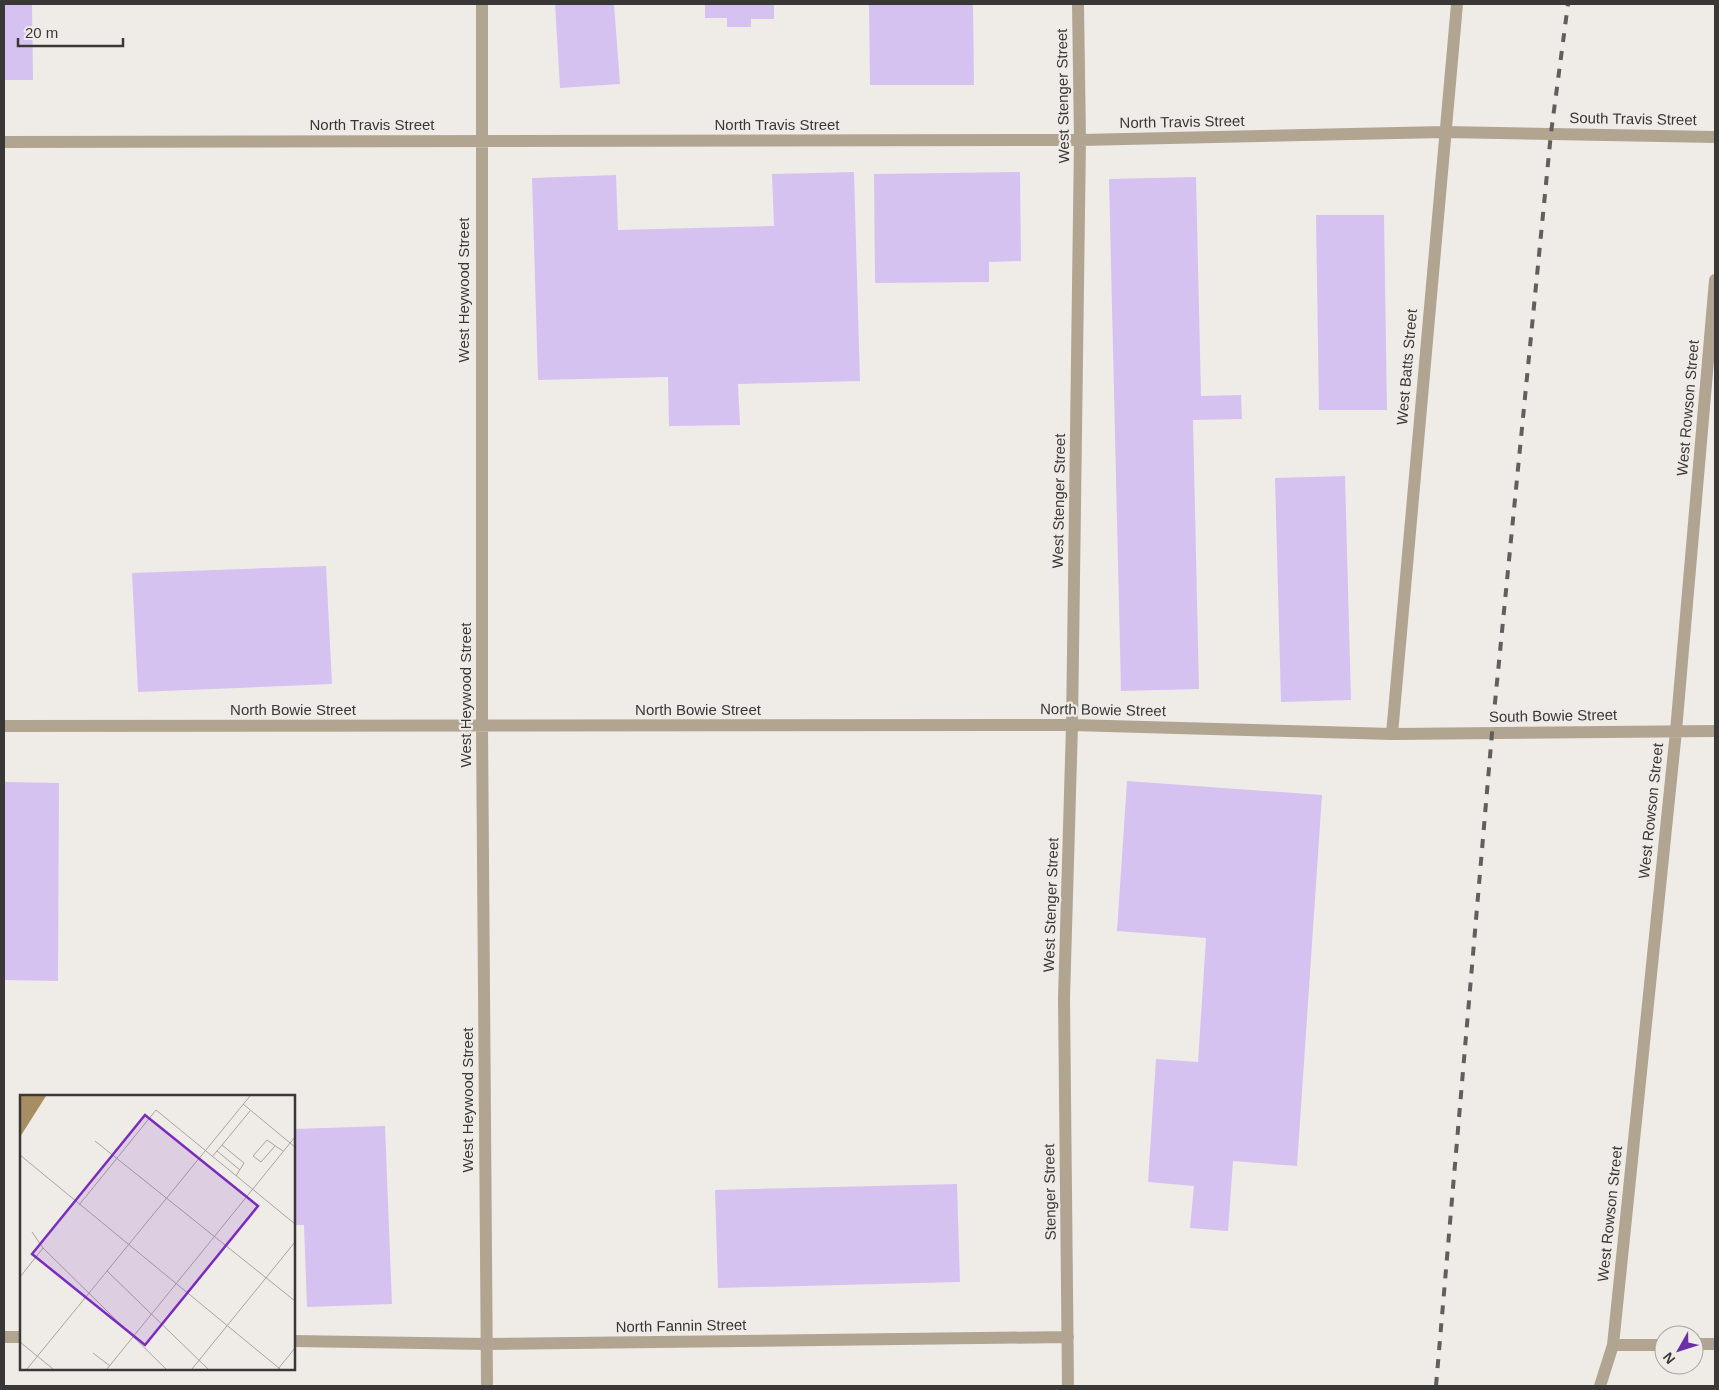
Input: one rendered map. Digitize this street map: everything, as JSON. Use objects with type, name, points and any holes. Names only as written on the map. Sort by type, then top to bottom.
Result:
[{"type":"street","name":"West Heywood Street","points":[[482,4],[480,142],[482,727],[486,1344],[488,1386]]},
{"type":"street","name":"West Stenger Street","points":[[1064,998],[1072,725],[1080,140],[1078,4]]},
{"type":"street","name":"West Batts Street","points":[[1392,734],[1444,132],[1457,4]]},
{"type":"street","name":"North Travis Street","points":[[4,142],[1080,140],[1444,132],[1551,133]]},
{"type":"street","name":"South Travis Street","points":[[1551,133],[1715,137]]},
{"type":"street","name":"West Rowson Street","points":[[1600,1386],[1613,1345],[1676,731],[1715,280]]},
{"type":"street","name":"North Bowie Street","points":[[4,726],[1072,725],[1392,734]]},
{"type":"street","name":"South Bowie Street","points":[[1392,734],[1715,731]]},
{"type":"street","name":"Stenger Street","points":[[1064,998],[1068,1386]]},
{"type":"street","points":[[4,1337],[20,1337]]},
{"type":"street","name":"North Fannin Street","points":[[295,1341],[486,1344],[1068,1337]]},
{"type":"street","points":[[1613,1345],[1654,1345]]},
{"type":"building","points":[[4,4],[32,4],[33,80],[4,80]]},
{"type":"building","points":[[555,4],[614,4],[620,84],[560,88]]},
{"type":"building","points":[[705,4],[774,4],[774,19],[751,19],[751,27],[727,27],[727,18],[705,18]]},
{"type":"building","points":[[869,4],[973,4],[974,85],[870,85]]},
{"type":"building","points":[[854,172],[860,381],[738,384],[740,425],[669,426],[668,377],[538,380],[532,178],[616,175],[618,230],[774,226],[772,174]]},
{"type":"building","points":[[1020,172],[1021,261],[989,262],[989,282],[875,283],[874,174]]},
{"type":"building","points":[[1196,177],[1201,396],[1241,395],[1242,419],[1193,420],[1199,689],[1121,691],[1109,179]]},
{"type":"building","points":[[1316,215],[1384,215],[1387,410],[1319,410]]},
{"type":"building","points":[[1345,476],[1351,700],[1281,702],[1275,478]]},
{"type":"building","points":[[326,566],[332,684],[138,692],[132,573]]},
{"type":"building","points":[[1127,781],[1322,795],[1297,1166],[1233,1161],[1228,1231],[1190,1228],[1194,1186],[1148,1182],[1156,1059],[1198,1062],[1206,938],[1117,931]]},
{"type":"building","points":[[4,782],[59,783],[58,981],[4,980]]},
{"type":"building","points":[[385,1126],[392,1304],[307,1307],[304,1225],[295,1225],[295,1129]]},
{"type":"building","points":[[957,1184],[960,1282],[718,1288],[715,1190]]},
{"type":"railway","points":[[1436,1386],[1492,733],[1551,133],[1568,4]]}]
